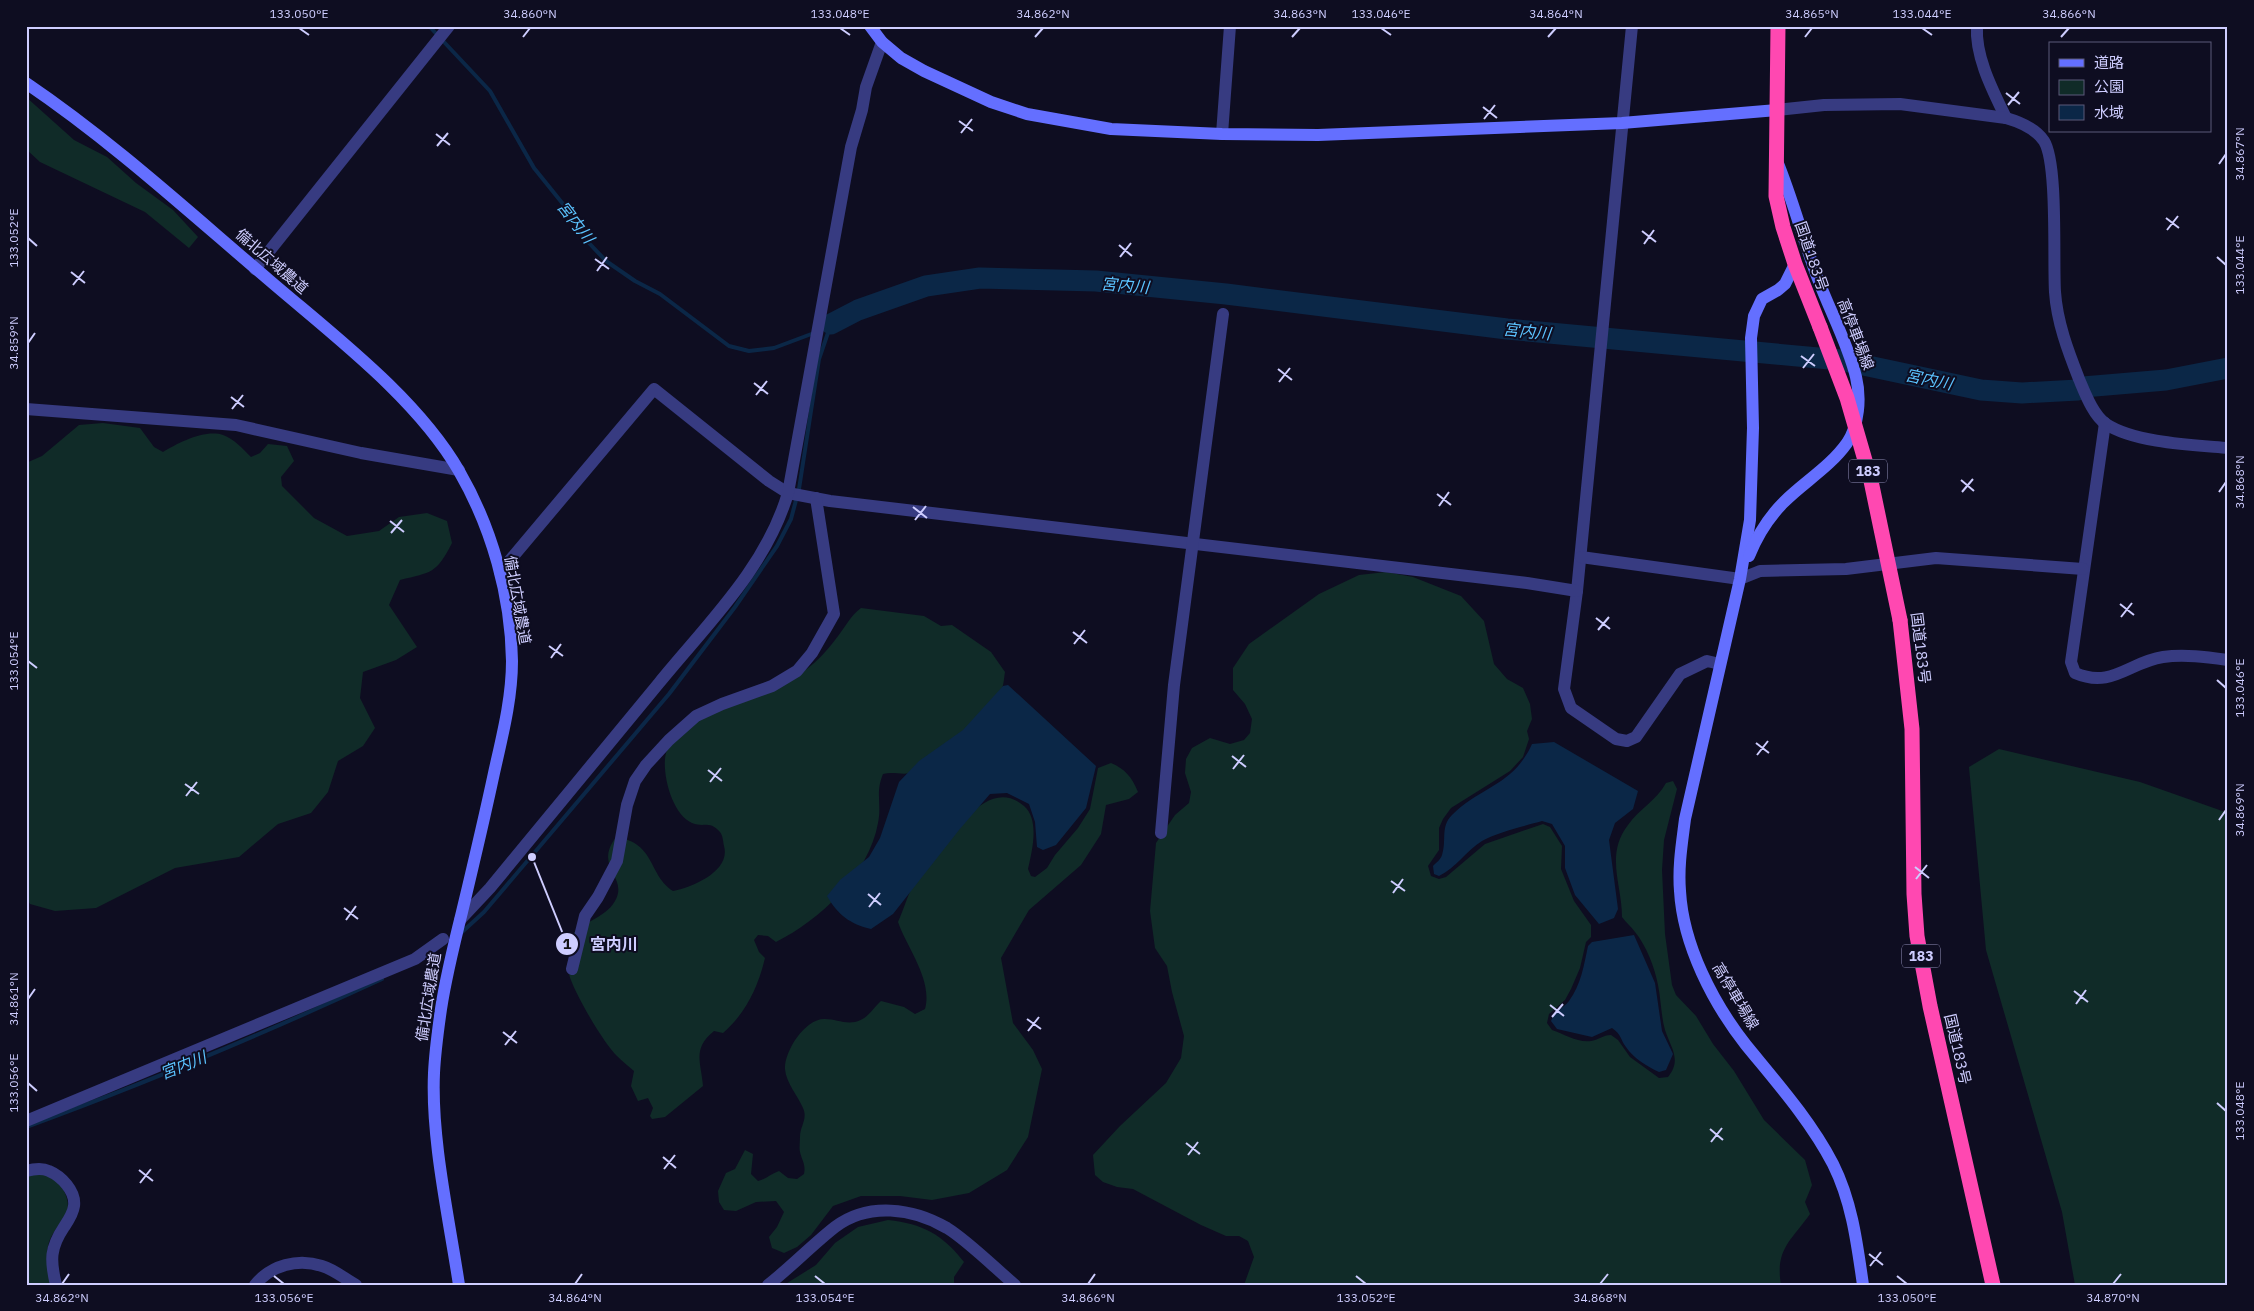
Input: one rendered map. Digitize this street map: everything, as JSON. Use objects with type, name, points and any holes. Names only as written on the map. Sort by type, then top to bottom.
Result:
[{"type":"highway","name":"国道183号","points":[[1778,26],[1776,196],[1783,227],[1795,264],[1847,398],[1871,481],[1900,620],[1912,729],[1914,894],[1918,936],[1930,1006],[1994,1285]]},
{"type":"street","points":[[255,269],[449,26]]},
{"type":"street","points":[[870,26],[882,42],[901,58],[924,71],[991,102],[1027,114],[1110,129],[1222,134],[1318,135],[1622,123],[1777,110],[1824,104],[1900,104],[2018,121],[2037,133],[2045,143],[2051,166],[2055,293],[2061,331],[2088,401],[2105,424],[2132,435],[2177,444],[2228,448]]},
{"type":"street","points":[[1222,134],[1230,26]]},
{"type":"street","points":[[1632,26],[1581,557],[1564,689],[1571,708],[1616,738],[1627,742],[1636,738],[1680,674],[1707,661],[1720,664]]},
{"type":"street","points":[[1978,26],[1976,38],[1990,85],[2006,118]]},
{"type":"street","points":[[459,925],[728,600],[770,541],[780,519],[788,493],[851,147],[862,110],[866,87],[882,42]]},
{"type":"street","name":"備北広域農道","points":[[26,82],[75,116],[131,161],[357,356],[406,403],[433,434],[459,470],[486,530],[500,572],[508,619],[512,663],[507,712],[451,955],[437,1040],[434,1074],[434,1105],[438,1147],[458,1285]]},
{"type":"street","name":"高停車場線","points":[[1740,579],[1755,541],[1772,514],[1825,467],[1848,441],[1859,405],[1857,378],[1809,255],[1793,200],[1776,157]]},
{"type":"street","name":"高停車場線","points":[[1795,264],[1785,284],[1762,299],[1757,307],[1751,338],[1753,428],[1750,520],[1740,579],[1685,819],[1680,854],[1680,892],[1687,932],[1700,971],[1721,1009],[1744,1043],[1806,1119],[1833,1164],[1850,1206],[1862,1285]]},
{"type":"street","points":[[1161,833],[1174,685],[1223,314]]},
{"type":"street","points":[[500,572],[654,389],[762,475],[788,493],[830,501],[1527,583],[1577,591]]},
{"type":"street","points":[[26,409],[236,425],[361,453],[459,470]]},
{"type":"street","points":[[2105,424],[2071,662],[2075,673],[2086,678],[2100,680],[2161,657],[2195,656],[2228,660]]},
{"type":"street","points":[[572,969],[585,916],[598,897],[617,861],[627,805],[635,781],[646,765],[669,740],[696,716],[722,704],[772,686],[797,671],[812,652],[834,614],[816,498]]},
{"type":"street","points":[[1581,557],[1740,579],[1760,571],[1846,569],[1936,558],[2083,569]]},
{"type":"street","points":[[26,1121],[416,959],[443,939]]},
{"type":"street","points":[[26,1171],[48,1170],[64,1181],[72,1194],[74,1206],[71,1216],[54,1241],[51,1258],[56,1285]]},
{"type":"street","points":[[768,1285],[836,1226],[861,1214],[885,1210],[923,1216],[948,1229],[1015,1285]]},
{"type":"street","points":[[255,1285],[261,1278],[274,1270],[298,1263],[323,1266],[356,1285]]},
{"type":"green space","points":[[26,97],[74,140],[107,157],[136,183],[173,210],[198,237],[189,248],[145,212],[40,162],[26,149]]},
{"type":"green space","points":[[103,423],[140,428],[154,447],[163,452],[184,441],[208,434],[227,437],[238,444],[251,457],[260,453],[268,444],[287,446],[294,461],[281,477],[282,486],[314,518],[347,536],[379,531],[399,517],[427,513],[447,521],[452,543],[442,561],[432,570],[400,580],[389,605],[417,647],[396,660],[363,672],[360,698],[375,728],[363,746],[338,761],[328,792],[311,813],[278,824],[239,857],[175,868],[96,908],[55,911],[30,904],[26,897],[26,463],[42,456],[79,425]]},
{"type":"green space","points":[[1386,572],[1413,577],[1461,596],[1484,621],[1494,664],[1507,679],[1523,688],[1530,704],[1532,719],[1527,731],[1529,739],[1523,757],[1510,771],[1451,808],[1439,828],[1439,850],[1428,866],[1431,876],[1439,879],[1446,877],[1485,844],[1543,824],[1550,827],[1562,846],[1561,869],[1574,901],[1591,925],[1591,937],[1586,942],[1580,968],[1571,989],[1565,1000],[1549,1014],[1547,1023],[1552,1030],[1581,1041],[1596,1040],[1611,1035],[1618,1040],[1630,1057],[1659,1078],[1668,1077],[1672,1071],[1675,1059],[1665,1030],[1655,971],[1639,937],[1622,917],[1616,859],[1617,847],[1628,825],[1666,783],[1673,781],[1677,789],[1664,840],[1662,870],[1665,934],[1672,985],[1676,995],[1696,1016],[1713,1044],[1734,1071],[1764,1120],[1805,1160],[1812,1185],[1805,1202],[1810,1214],[1786,1246],[1780,1263],[1781,1285],[1244,1285],[1254,1257],[1248,1241],[1239,1236],[1226,1236],[1133,1189],[1117,1187],[1103,1182],[1095,1175],[1093,1155],[1120,1126],[1166,1083],[1181,1058],[1184,1036],[1167,966],[1155,948],[1150,911],[1156,843],[1175,815],[1189,803],[1191,792],[1185,773],[1186,759],[1192,748],[1210,738],[1230,744],[1244,740],[1250,733],[1252,719],[1245,704],[1233,690],[1233,668],[1249,644],[1319,594],[1359,575]]},
{"type":"green space","points":[[861,608],[924,616],[941,626],[952,625],[991,652],[1005,672],[1002,689],[987,709],[921,767],[910,773],[883,774],[879,787],[878,823],[873,842],[853,877],[825,908],[793,933],[776,942],[768,936],[758,935],[754,940],[759,952],[765,958],[759,979],[750,999],[738,1017],[723,1033],[714,1031],[703,1044],[699,1056],[703,1086],[665,1117],[652,1119],[650,1116],[653,1108],[648,1098],[638,1101],[631,1086],[634,1071],[611,1050],[597,1029],[572,982],[569,970],[572,936],[580,928],[605,912],[615,901],[618,885],[608,857],[616,837],[629,840],[638,846],[650,860],[659,877],[673,891],[700,882],[716,870],[722,863],[725,855],[721,834],[713,826],[692,823],[679,811],[667,781],[665,771],[666,753],[673,741],[684,730],[699,720],[780,684],[811,666],[823,655],[850,619]]},
{"type":"green space","points":[[1999,749],[2140,782],[2228,813],[2228,1285],[2075,1285],[2062,1212],[1986,950],[1969,767]]},
{"type":"green space","points":[[1111,763],[1128,774],[1138,792],[1129,799],[1106,805],[1101,834],[1081,865],[1029,910],[1001,958],[1013,1023],[1033,1050],[1042,1069],[1028,1137],[1007,1170],[969,1193],[932,1200],[900,1196],[861,1196],[833,1206],[811,1235],[797,1247],[784,1253],[772,1248],[769,1237],[777,1227],[784,1212],[776,1201],[756,1202],[736,1211],[724,1210],[719,1202],[718,1191],[726,1173],[735,1169],[745,1150],[753,1154],[751,1174],[758,1181],[779,1171],[788,1178],[797,1179],[804,1174],[804,1165],[800,1152],[800,1133],[804,1112],[801,1103],[792,1089],[785,1069],[788,1054],[797,1037],[817,1020],[859,1021],[867,1016],[881,1001],[904,1007],[915,1014],[925,1009],[927,998],[922,976],[898,922],[913,885],[924,868],[976,808],[999,797],[1012,799],[1024,806],[1029,812],[1032,819],[1034,836],[1028,869],[1031,876],[1035,877],[1047,868],[1055,855],[1078,828],[1090,809],[1098,768]]},
{"type":"green space","points":[[34,1174],[48,1176],[58,1181],[67,1199],[68,1207],[66,1213],[51,1238],[47,1251],[51,1285],[26,1285],[26,1176]]},
{"type":"green space","points":[[888,1220],[912,1224],[922,1228],[940,1237],[948,1244],[964,1262],[954,1277],[954,1285],[784,1285],[816,1265],[835,1243],[858,1227]]},
{"type":"water","points":[[1008,685],[1096,766],[1086,808],[1056,845],[1043,850],[1037,847],[1035,822],[1029,804],[1007,793],[990,794],[893,914],[871,929],[845,918],[827,896],[840,880],[869,857],[880,838],[899,782],[919,761],[963,730],[1003,686]]},
{"type":"water","points":[[1554,742],[1638,791],[1633,809],[1615,823],[1609,840],[1618,909],[1614,918],[1599,924],[1575,895],[1565,868],[1565,846],[1552,824],[1542,821],[1488,838],[1476,845],[1445,873],[1439,876],[1434,874],[1433,866],[1441,856],[1446,824],[1452,815],[1463,805],[1516,769],[1532,744]]},
{"type":"water","points":[[1634,935],[1655,983],[1662,1031],[1673,1054],[1666,1070],[1659,1072],[1633,1055],[1612,1028],[1592,1037],[1557,1029],[1551,1021],[1573,995],[1582,975],[1588,946],[1592,942]]},
{"type":"waterway","name":"宮内川","points":[[429,26],[490,91],[534,168],[563,204],[589,243],[606,261],[635,281],[660,294],[729,346],[749,351],[774,348],[814,333]]},
{"type":"waterway","name":"宮内川","points":[[831,324],[858,310],[926,286],[980,278],[1096,281],[1226,294],[1507,329],[1840,360],[1981,390],[2022,393],[2078,390],[2083,387],[2166,380],[2228,368]]},
{"type":"waterway","name":"宮内川","points":[[461,933],[484,912],[669,694],[735,607],[777,546],[791,519],[799,489],[819,359],[831,324]]},
{"type":"waterway","name":"宮内川","points":[[26,1127],[205,1057],[382,979]]},
{"type":"place","name":"宮内川","points":[[532,857]]}]
